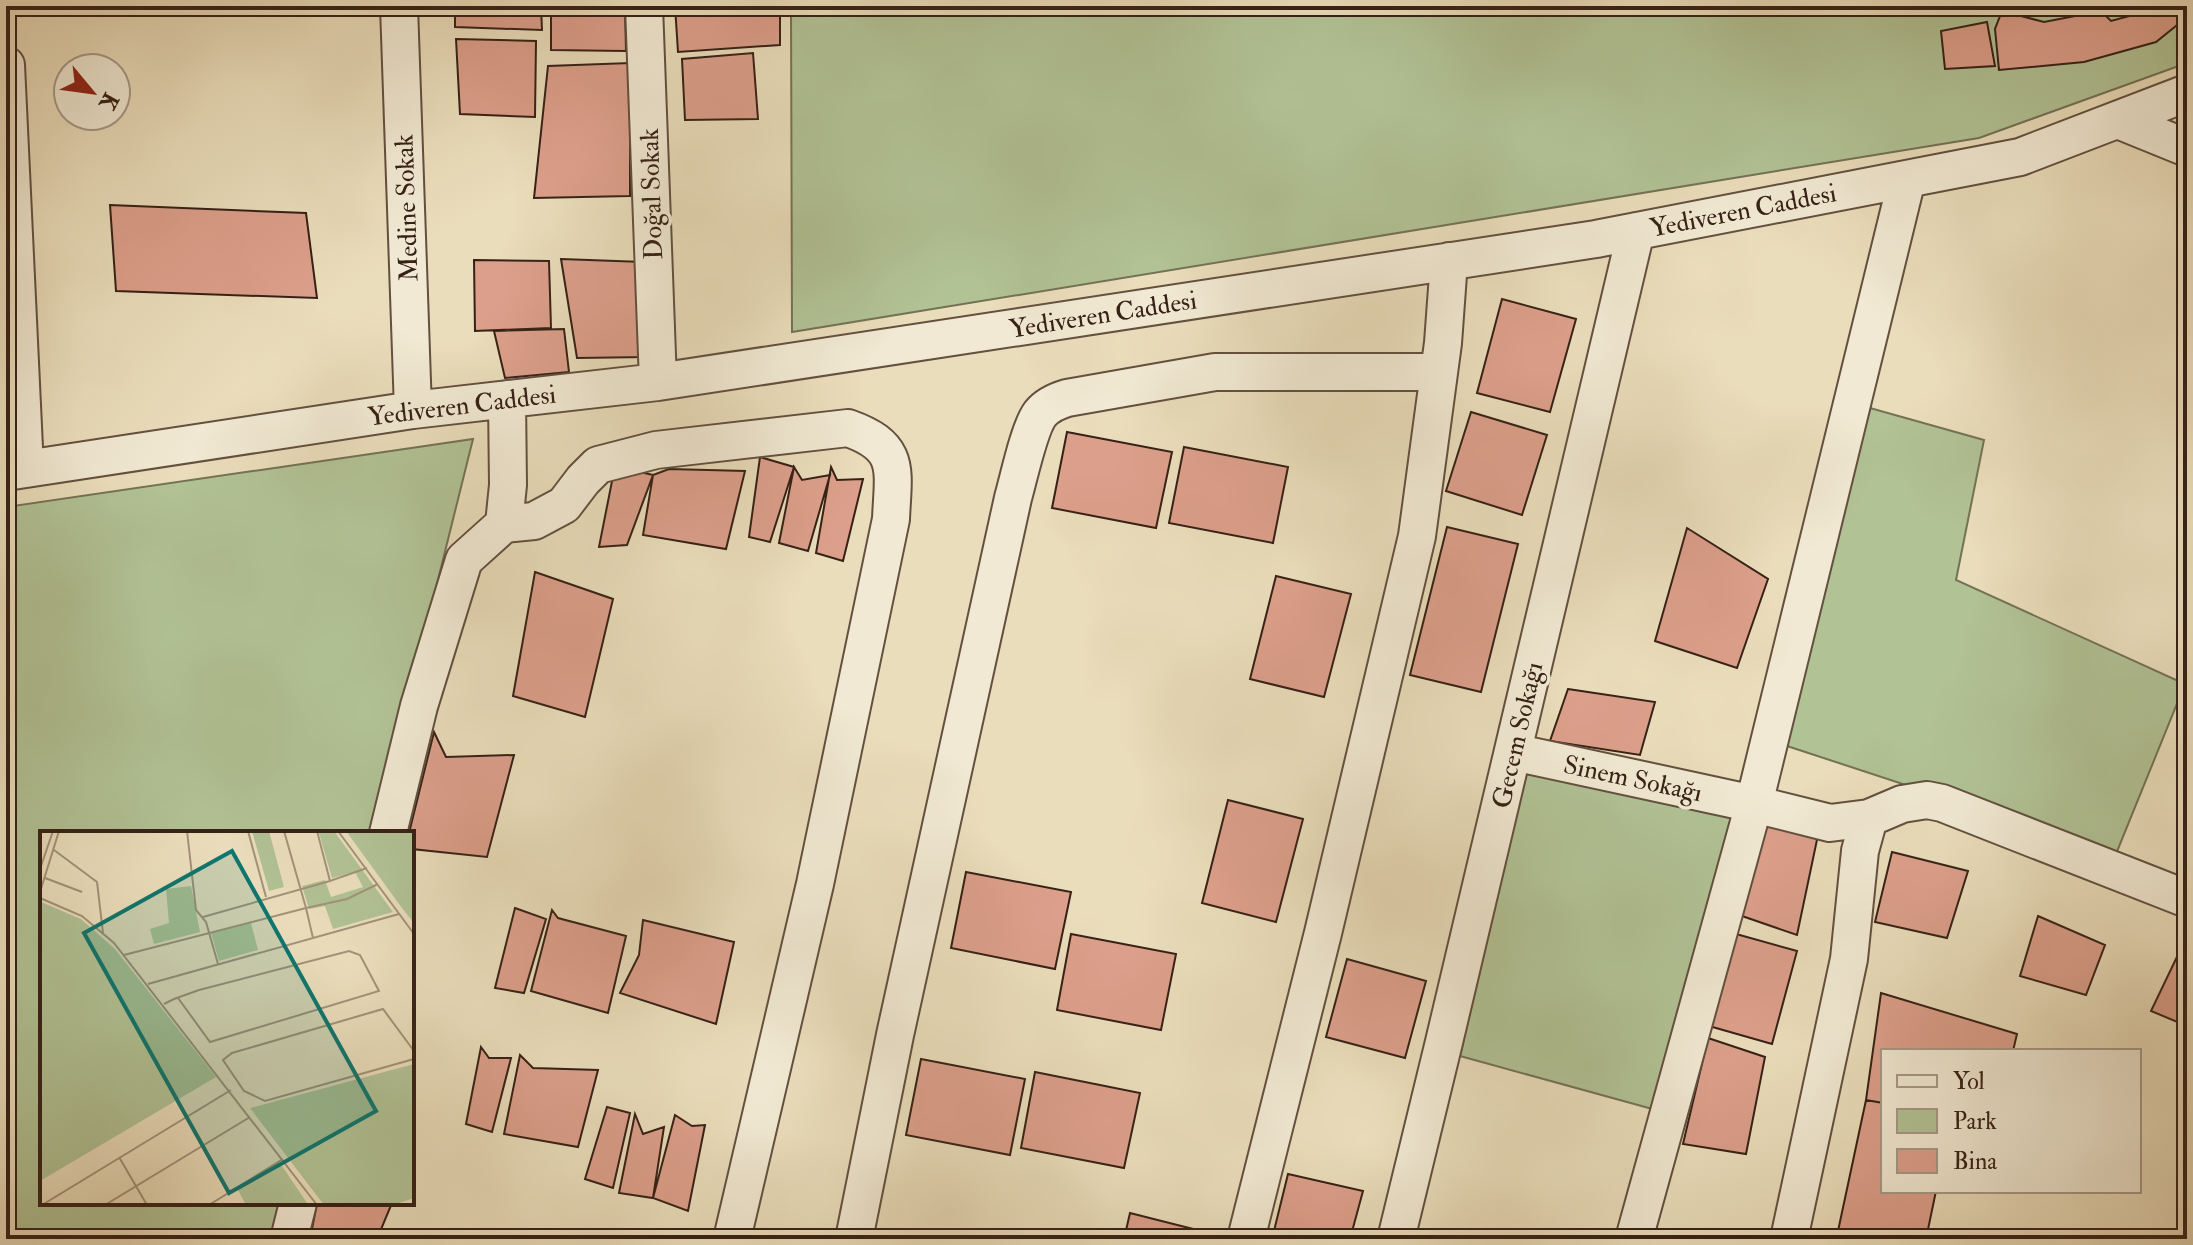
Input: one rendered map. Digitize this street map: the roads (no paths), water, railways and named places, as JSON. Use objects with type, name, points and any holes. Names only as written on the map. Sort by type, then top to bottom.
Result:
[{"type":"street","name":"Medine Sokak","points":[[399,6],[413,410]]},
{"type":"street","name":"Doğal Sokak","points":[[644,6],[658,382]]},
{"type":"street","points":[[6,65],[15,470]]},
{"type":"street","name":"Yediveren Caddesi","points":[[15,470],[413,410],[658,382],[1636,231],[2020,157],[2187,93]]},
{"type":"street","points":[[2118,120],[2187,148]]},
{"type":"street","points":[[1634,1239],[1754,804],[1907,179]]},
{"type":"street","name":"Gecem Sokağı","points":[[1396,1239],[1636,231]]},
{"type":"street","points":[[1246,1239],[1323,933],[1417,536],[1443,343],[1449,261]]},
{"type":"street","points":[[854,1239],[895,1035],[1013,498],[1032,431],[1040,414],[1055,402],[1067,398],[1215,372],[1438,372]]},
{"type":"street","points":[[504,524],[508,485],[507,399]]},
{"type":"street","points":[[388,831],[419,706],[464,560],[504,524],[534,521],[564,505],[598,465],[656,450],[848,428],[874,438],[885,448],[893,471],[891,519],[815,884],[732,1239]]},
{"type":"street","name":"Sinem Sokağı","points":[[1513,752],[1830,823],[1869,818],[1902,804],[1927,800],[1942,803],[2187,899]]},
{"type":"street","points":[[1789,1239],[1849,959],[1860,851],[1869,818]]},
{"type":"street","points":[[289,1239],[298,1205]]}]
